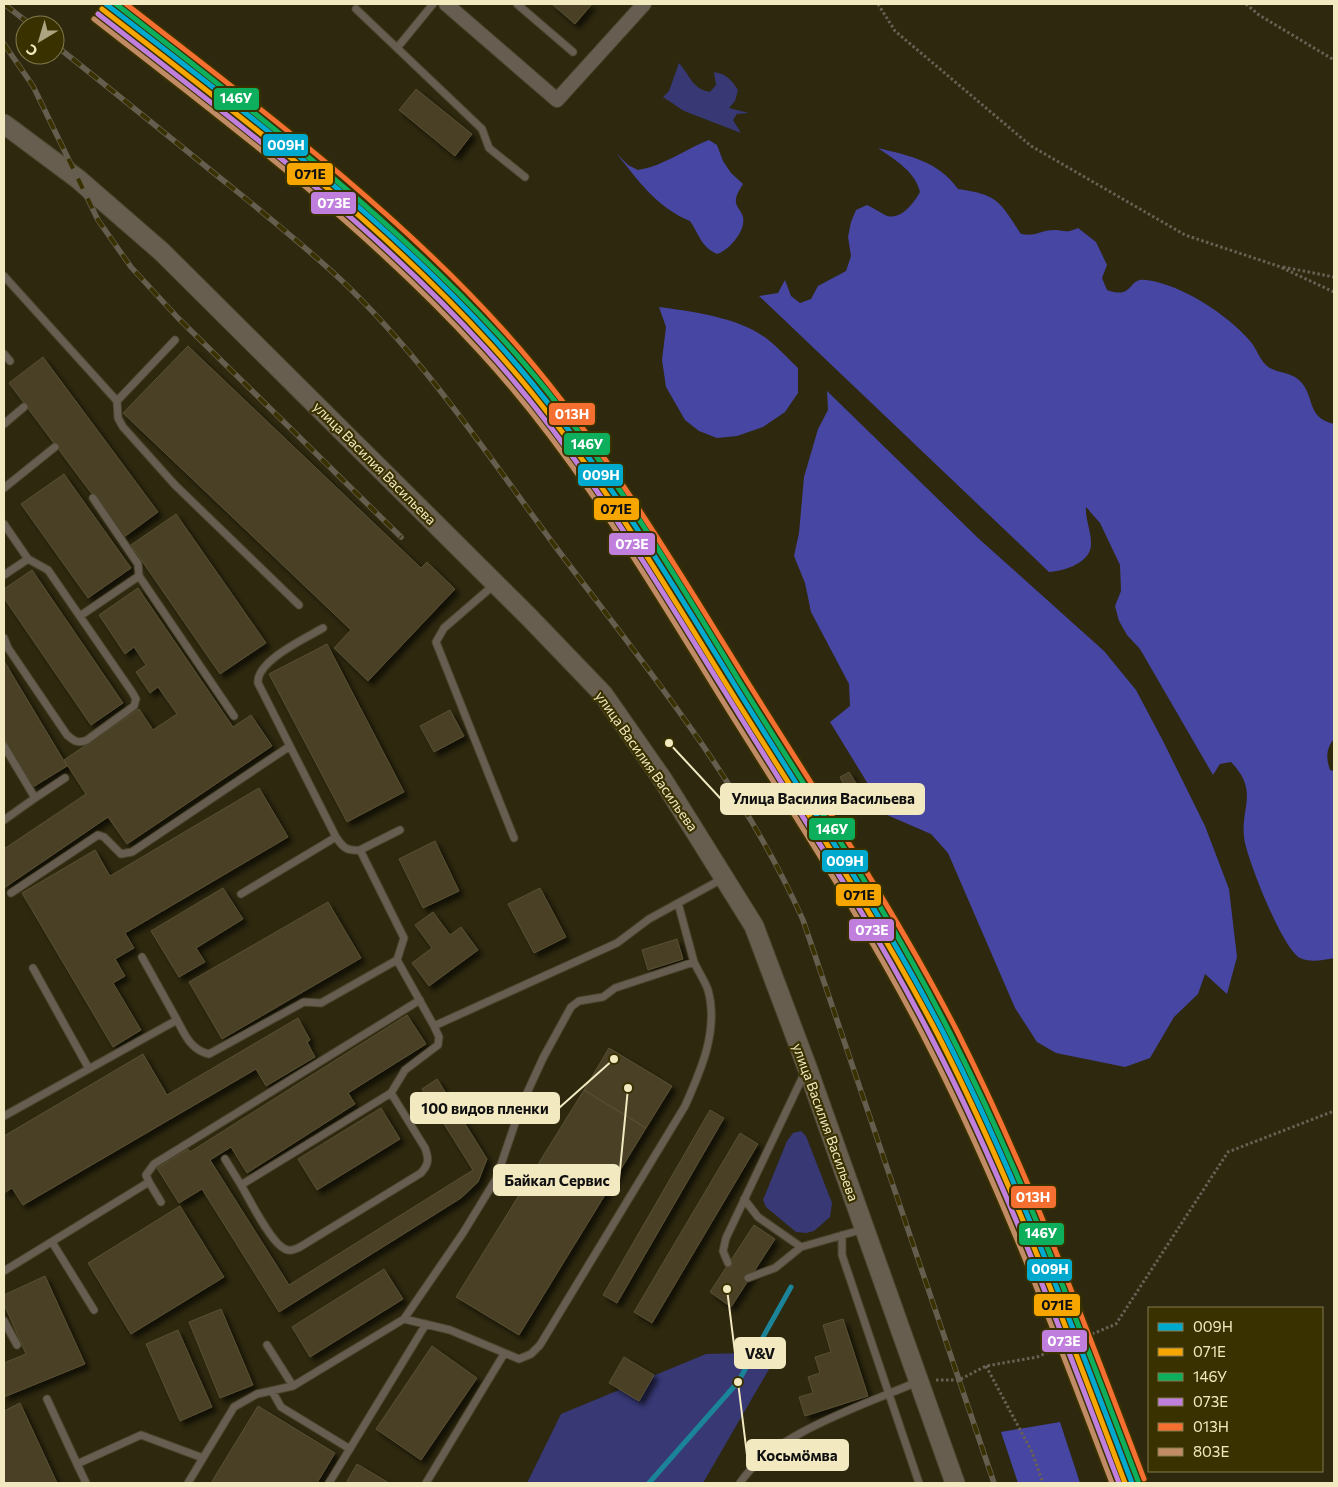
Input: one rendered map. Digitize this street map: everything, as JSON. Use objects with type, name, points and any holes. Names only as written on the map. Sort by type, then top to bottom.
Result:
[{"type":"main road","name":"улица Василия Васильева","points":[[4,124],[78,179],[162,252],[495,583],[603,694],[663,780],[754,926],[807,1067],[955,1483]]},
{"type":"street","points":[[446,4],[557,100],[644,4]]},
{"type":"lane","points":[[397,48],[433,4]]},
{"type":"lane","points":[[518,4],[573,52]]},
{"type":"lane","points":[[356,9],[482,129],[489,148],[525,176]]},
{"type":"lane","points":[[4,276],[117,400],[118,418],[123,427],[176,485],[299,605]]},
{"type":"lane","points":[[117,400],[175,340]]},
{"type":"lane","points":[[4,354],[10,361]]},
{"type":"lane","points":[[4,424],[24,408]]},
{"type":"lane","points":[[4,488],[55,447]]},
{"type":"lane","points":[[93,498],[138,564],[138,576],[234,716]]},
{"type":"lane","points":[[4,524],[28,558],[48,570],[136,700],[129,711],[81,743],[74,741],[67,735],[8,648],[4,638]]},
{"type":"lane","points":[[4,575],[28,558]]},
{"type":"lane","points":[[80,616],[138,576]]},
{"type":"lane","points":[[495,583],[444,628],[436,642],[514,838]]},
{"type":"lane","points":[[323,628],[271,659],[258,674],[258,683],[342,847],[351,851],[360,850],[400,830]]},
{"type":"lane","points":[[4,746],[35,798]]},
{"type":"lane","points":[[11,893],[98,836],[104,837],[120,854],[132,852],[290,746]]},
{"type":"lane","points":[[4,820],[65,778]]},
{"type":"lane","points":[[241,894],[336,837]]},
{"type":"lane","points":[[241,1185],[391,1093],[405,1070],[438,1045],[440,1037],[398,960],[404,938],[360,850]]},
{"type":"lane","points":[[434,1026],[617,943],[649,919],[725,877]]},
{"type":"lane","points":[[404,1319],[450,1330],[519,1359],[531,1354],[540,1345],[685,1106],[702,1066],[711,1028],[708,990],[694,962],[678,903]]},
{"type":"lane","points":[[142,957],[190,1043],[200,1052],[209,1054],[304,1002],[321,1003],[398,960]]},
{"type":"lane","points":[[188,1483],[234,1406],[257,1394],[293,1386],[404,1319],[463,1233],[496,1178],[521,1106],[543,1058],[571,1007],[579,1001],[603,997],[615,988],[694,962]]},
{"type":"lane","points":[[33,968],[89,1069]]},
{"type":"lane","points":[[161,1202],[146,1175],[154,1164],[420,1000]]},
{"type":"lane","points":[[4,1116],[177,1020]]},
{"type":"lane","points":[[728,1264],[723,1251],[726,1238],[807,1067]]},
{"type":"lane","points":[[225,1159],[276,1241],[285,1249],[292,1250],[420,1173],[427,1166],[429,1158],[425,1148],[391,1093]]},
{"type":"lane","points":[[4,1271],[149,1182]]},
{"type":"lane","points":[[744,1199],[758,1217],[801,1247]]},
{"type":"lane","points":[[748,1278],[775,1268],[801,1247],[864,1229]]},
{"type":"lane","points":[[842,1236],[842,1255],[919,1483]]},
{"type":"lane","points":[[52,1242],[94,1310]]},
{"type":"lane","points":[[4,1321],[16,1345]]},
{"type":"lane","points":[[329,1483],[426,1324]]},
{"type":"lane","points":[[267,1346],[293,1386]]},
{"type":"lane","points":[[426,1483],[504,1354]]},
{"type":"lane","points":[[740,1483],[771,1450],[800,1433],[920,1381]]},
{"type":"lane","points":[[272,1391],[281,1407],[350,1449]]},
{"type":"lane","points":[[47,1399],[86,1483]]},
{"type":"lane","points":[[77,1464],[141,1435],[203,1458]]},
{"type":"path","points":[[878,4],[895,32],[1031,146],[1185,234],[1278,266],[1334,292]]},
{"type":"path","points":[[1246,4],[1259,15],[1334,60]]},
{"type":"path","points":[[1278,266],[1334,277]]},
{"type":"path","points":[[920,1381],[959,1380],[986,1366],[1037,1357],[1116,1324],[1228,1152],[1334,1111]]},
{"type":"path","points":[[986,1366],[1032,1452],[1043,1483]]},
{"type":"shaded area","points":[[679,63],[695,85],[710,92],[716,85],[714,72],[722,74],[730,80],[738,90],[735,101],[729,108],[749,113],[737,114],[733,120],[741,133],[684,111],[663,97],[669,91]]},
{"type":"shaded area","points":[[709,140],[717,145],[723,161],[731,173],[743,184],[736,200],[743,217],[742,228],[736,239],[722,252],[717,254],[707,248],[690,221],[667,208],[648,192],[616,153],[628,165],[638,170],[657,165]]},
{"type":"shaded area","points":[[878,148],[922,161],[942,172],[958,189],[982,194],[997,201],[1021,234],[1031,235],[1045,231],[1068,231],[1078,228],[1096,242],[1107,265],[1102,278],[1107,290],[1122,292],[1140,280],[1146,280],[1174,288],[1203,302],[1241,331],[1267,366],[1299,380],[1308,393],[1315,411],[1325,421],[1334,424],[1334,739],[1329,746],[1327,758],[1330,770],[1334,771],[1334,958],[1317,961],[1300,958],[1293,951],[1276,923],[1253,869],[1245,843],[1244,820],[1247,792],[1245,783],[1231,762],[1220,764],[1213,775],[1140,649],[1127,635],[1119,621],[1115,606],[1121,591],[1120,565],[1100,523],[1086,507],[1091,543],[1087,556],[1069,568],[1049,572],[759,296],[778,293],[785,280],[791,296],[800,303],[811,299],[818,286],[846,271],[851,256],[848,237],[856,210],[867,205],[885,215],[896,216],[906,210],[914,201],[920,192],[914,178],[904,167]]},
{"type":"shaded area","points":[[659,307],[695,312],[731,321],[753,330],[771,343],[798,368],[798,393],[785,412],[763,427],[737,436],[717,438],[699,431],[685,420],[666,387],[662,360],[666,327]]},
{"type":"shaded area","points":[[827,391],[978,538],[1104,651],[1136,690],[1205,826],[1229,889],[1237,957],[1227,994],[1205,974],[1198,994],[1174,1017],[1150,1058],[1125,1067],[1056,1053],[1037,1042],[1015,1008],[948,853],[931,834],[887,815],[830,722],[850,706],[849,684],[811,612],[805,583],[794,556],[799,533],[804,477],[818,429],[828,410]]},
{"type":"shaded area","points":[[801,1131],[806,1136],[832,1203],[830,1217],[814,1231],[806,1233],[796,1232],[766,1207],[763,1200],[787,1141],[793,1133]]},
{"type":"shaded area","points":[[779,1352],[703,1483],[527,1483],[561,1414],[706,1354]]},
{"type":"shaded area","points":[[1060,1422],[1080,1483],[1018,1483],[1001,1432]]},
{"type":"building","points":[[552,4],[592,4],[575,24]]},
{"type":"building","points":[[416,89],[472,134],[455,156],[399,110]]},
{"type":"building","points":[[188,346],[421,568],[427,562],[455,589],[368,681],[334,648],[351,630],[123,413]]},
{"type":"building","points":[[43,357],[158,512],[124,537],[9,383]]},
{"type":"building","points":[[64,474],[131,568],[88,598],[21,504]]},
{"type":"building","points":[[176,514],[266,643],[220,674],[131,545]]},
{"type":"building","points":[[32,570],[123,703],[91,725],[4,598],[4,589]]},
{"type":"building","points":[[138,588],[233,727],[251,715],[272,746],[127,844],[108,817],[4,888],[4,849],[86,794],[64,760],[139,709],[153,730],[177,714],[158,687],[150,693],[136,672],[146,665],[134,647],[125,654],[99,615]]},
{"type":"building","points":[[327,644],[404,792],[347,822],[269,674]]},
{"type":"building","points":[[4,661],[67,766],[33,787],[4,739]]},
{"type":"building","points":[[450,710],[464,736],[434,752],[420,726]]},
{"type":"building","points":[[849,772],[856,783],[846,789],[840,777]]},
{"type":"building","points":[[259,788],[288,837],[125,933],[134,948],[115,959],[125,976],[113,983],[141,1030],[113,1047],[22,893],[95,850],[110,876]]},
{"type":"building","points":[[435,841],[459,891],[423,908],[399,859]]},
{"type":"building","points":[[223,888],[243,919],[196,948],[205,962],[179,977],[151,931]]},
{"type":"building","points":[[540,888],[566,937],[534,953],[508,904]]},
{"type":"building","points":[[328,902],[361,958],[222,1039],[189,982]]},
{"type":"building","points":[[433,912],[450,935],[461,927],[478,950],[429,986],[412,963],[432,948],[415,925]]},
{"type":"building","points":[[677,939],[683,959],[648,970],[642,950]]},
{"type":"building","points":[[407,1015],[426,1044],[348,1093],[355,1104],[247,1173],[231,1147],[210,1160],[289,1285],[473,1170],[422,1089],[437,1079],[487,1159],[478,1182],[461,1198],[279,1312],[202,1189],[179,1203],[157,1168],[188,1149],[190,1152]]},
{"type":"building","points":[[298,1018],[310,1040],[307,1042],[315,1057],[266,1086],[256,1069],[23,1205],[12,1188],[4,1193],[4,1136],[143,1054],[167,1095]]},
{"type":"building","points":[[609,1048],[672,1086],[646,1128],[584,1090]]},
{"type":"building","points":[[584,1090],[646,1128],[519,1335],[456,1297]]},
{"type":"building","points":[[381,1108],[400,1139],[317,1190],[298,1159]]},
{"type":"building","points":[[710,1110],[724,1118],[617,1303],[603,1295]]},
{"type":"building","points":[[740,1133],[758,1144],[652,1323],[634,1312]]},
{"type":"building","points":[[180,1206],[224,1277],[131,1334],[88,1263]]},
{"type":"building","points":[[754,1225],[775,1239],[731,1307],[710,1292]]},
{"type":"building","points":[[384,1269],[403,1299],[310,1357],[292,1327]]},
{"type":"building","points":[[45,1276],[85,1364],[4,1397],[4,1363],[26,1354],[4,1304],[4,1295]]},
{"type":"building","points":[[221,1309],[253,1385],[220,1398],[189,1322]]},
{"type":"building","points":[[843,1319],[868,1396],[805,1416],[799,1397],[813,1393],[808,1377],[820,1373],[815,1357],[831,1352],[823,1325]]},
{"type":"building","points":[[178,1330],[212,1407],[180,1421],[146,1344]]},
{"type":"building","points":[[432,1346],[477,1378],[421,1460],[376,1429]]},
{"type":"building","points":[[624,1357],[654,1375],[639,1401],[609,1383]]},
{"type":"building","points":[[20,1403],[57,1483],[4,1483],[4,1411]]},
{"type":"building","points":[[258,1406],[335,1453],[317,1483],[211,1483]]},
{"type":"building","points":[[357,1464],[389,1483],[346,1483]]},
{"type":"waterway","points":[[649,1483],[738,1382],[791,1287]]},
{"type":"railway","points":[[4,4],[18,15]]},
{"type":"railway","points":[[4,44],[33,86],[98,220],[131,267],[178,318],[401,537]]},
{"type":"railway","points":[[65,53],[293,237],[370,308],[399,340],[453,407],[690,726],[721,773],[751,820],[803,920],[994,1483]]},
{"type":"transit line","name":"009Н","points":[[106,4],[258,123],[405,249],[451,293],[530,380],[593,464],[652,552],[843,859],[895,945],[944,1034],[971,1088],[1021,1199],[1067,1312],[1132,1483]]},
{"type":"transit line","name":"146У","points":[[116,4],[313,161],[408,244],[497,333],[532,373],[596,456],[655,544],[848,854],[926,987],[977,1087],[1027,1198],[1073,1310],[1138,1481]]},
{"type":"transit line","name":"013Н","points":[[126,4],[324,160],[418,243],[463,287],[506,333],[573,414],[633,500],[855,853],[908,941],[957,1031],[984,1086],[1033,1196],[1079,1309],[1144,1479]]},
{"type":"transit line","name":"071Е","points":[[102,9],[304,168],[400,253],[446,297],[525,384],[557,425],[618,511],[837,861],[889,947],[938,1035],[1015,1201],[1125,1483]]},
{"type":"transit line","name":"073Е","points":[[98,14],[299,173],[395,257],[485,348],[520,388],[583,471],[642,559],[831,863],[908,993],[984,1146],[1054,1313],[1119,1483]]},
{"type":"transit line","name":"803Е","points":[[94,19],[294,177],[390,261],[436,306],[515,391],[547,432],[608,518],[801,825],[880,957],[929,1047],[1004,1208],[1112,1483]]},
{"type":"place","name":"Улица Василия Васильева","points":[[669,743]]},
{"type":"place","name":"100 видов пленки","points":[[614,1059]]},
{"type":"place","name":"Байкал Сервис","points":[[628,1088]]},
{"type":"place","name":"V&V","points":[[727,1289]]},
{"type":"place","name":"Косьмӧмва","points":[[738,1382]]}]
